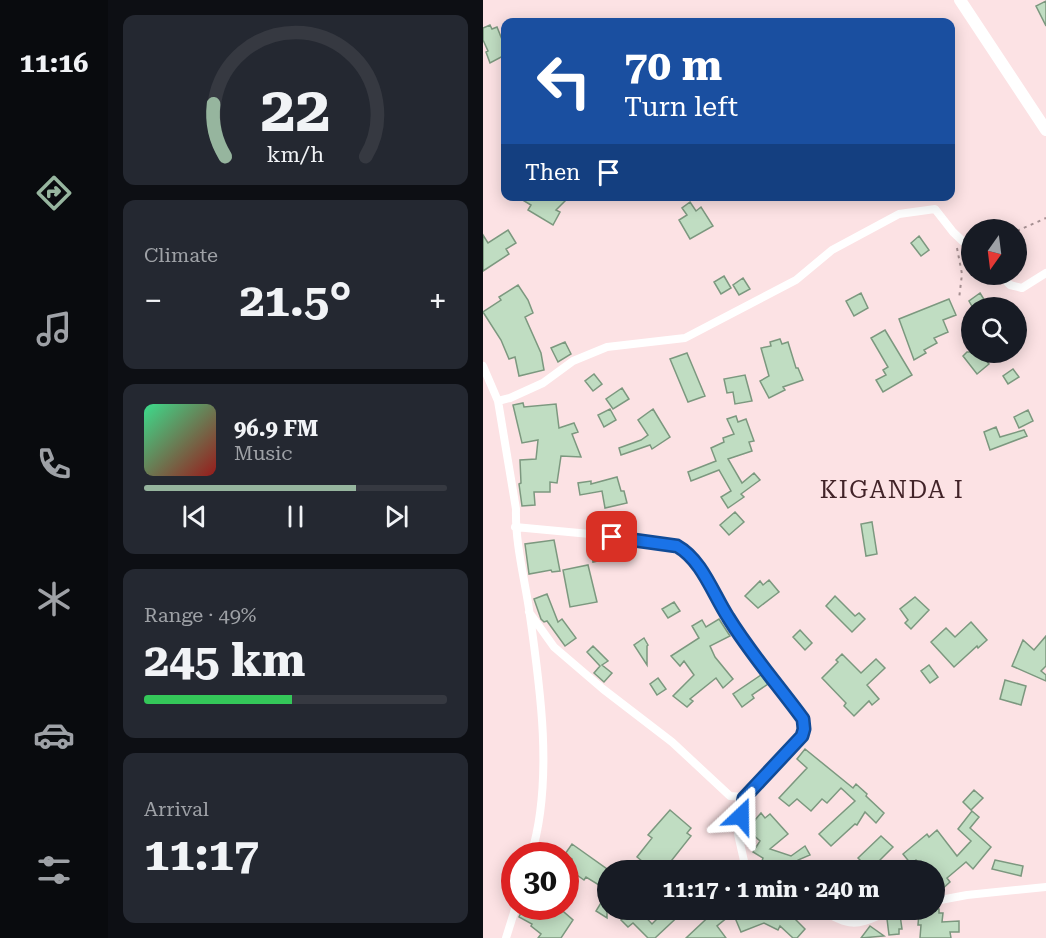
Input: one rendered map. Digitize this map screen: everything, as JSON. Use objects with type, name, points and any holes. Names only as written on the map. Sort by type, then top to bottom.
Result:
[{"type":"main road","points":[[960,0],[1046,130]]},
{"type":"street","points":[[498,401],[543,383],[573,361],[607,347],[685,338],[796,280],[832,250],[899,214],[935,209],[961,240]]},
{"type":"street","points":[[1027,285],[1046,273]]},
{"type":"street","points":[[1010,285],[1022,288],[1027,285]]},
{"type":"street","points":[[483,366],[498,401],[516,509],[515,527],[529,612],[541,716],[542,801],[534,842]]},
{"type":"street","points":[[515,527],[677,546],[695,560],[728,618],[803,719],[802,736],[744,798],[738,834],[744,860]]},
{"type":"street","points":[[529,612],[554,647],[562,654],[672,742],[730,796],[744,798]]},
{"type":"street","points":[[945,899],[1046,887]]},
{"type":"street","points":[[506,938],[512,920]]},
{"type":"street","points":[[838,920],[850,923],[867,920]]},
{"type":"path","points":[[1027,227],[1046,218]]},
{"type":"path","points":[[953,232],[962,274],[959,299]]},
{"type":"building","points":[[1046,1],[1046,26],[1036,6]]},
{"type":"building","points":[[490,25],[492,29],[497,27],[501,37],[501,57],[490,63],[483,40],[483,28]]},
{"type":"building","points":[[524,201],[565,201],[556,210],[560,212],[553,225],[528,210],[531,205]]},
{"type":"building","points":[[690,202],[696,211],[701,207],[713,226],[690,239],[679,220],[687,215],[682,208]]},
{"type":"building","points":[[508,230],[516,243],[506,249],[509,254],[483,271],[483,235],[488,243]]},
{"type":"building","points":[[919,236],[929,250],[921,256],[911,243]]},
{"type":"building","points":[[724,276],[731,288],[721,294],[714,282]]},
{"type":"building","points":[[743,278],[750,289],[739,295],[733,285]]},
{"type":"building","points":[[518,285],[533,313],[525,317],[541,353],[544,370],[519,376],[515,357],[509,359],[501,340],[483,312],[501,300],[499,297]]},
{"type":"building","points":[[861,293],[868,308],[854,316],[846,301]]},
{"type":"building","points":[[949,299],[956,315],[943,320],[948,332],[934,338],[937,343],[924,350],[926,353],[914,360],[899,319]]},
{"type":"building","points":[[885,330],[912,375],[883,392],[876,380],[886,375],[883,370],[888,367],[871,338]]},
{"type":"building","points":[[780,339],[782,344],[788,342],[796,368],[803,380],[783,387],[785,390],[769,398],[760,381],[769,376],[761,348],[771,346],[770,342]]},
{"type":"building","points":[[565,342],[571,354],[558,362],[551,348]]},
{"type":"building","points":[[687,353],[705,396],[688,402],[670,359]]},
{"type":"building","points":[[968,363],[988,363],[989,364],[977,374]]},
{"type":"building","points":[[1013,369],[1019,377],[1008,384],[1003,376]]},
{"type":"building","points":[[594,374],[602,384],[593,391],[585,381]]},
{"type":"building","points":[[745,375],[752,401],[735,404],[733,392],[727,393],[724,379]]},
{"type":"building","points":[[622,388],[629,399],[613,409],[606,399]]},
{"type":"building","points":[[523,403],[524,407],[556,404],[559,428],[574,423],[578,432],[572,434],[581,457],[561,456],[557,483],[550,482],[550,492],[534,492],[535,505],[522,506],[519,484],[521,483],[520,460],[536,459],[538,440],[522,443],[513,405]]},
{"type":"building","points":[[610,409],[616,420],[604,427],[598,415]]},
{"type":"building","points":[[653,409],[670,437],[652,449],[650,445],[621,455],[619,448],[648,435],[638,420]]},
{"type":"building","points":[[1028,410],[1033,421],[1019,428],[1014,417]]},
{"type":"building","points":[[736,416],[738,422],[746,419],[754,441],[749,442],[752,451],[728,459],[742,483],[754,473],[760,480],[741,494],[744,497],[728,508],[721,497],[731,491],[719,470],[691,481],[688,472],[716,461],[711,448],[724,442],[723,438],[734,434],[727,419]]},
{"type":"building","points":[[996,427],[1000,437],[1024,430],[1027,436],[990,450],[984,432]]},
{"type":"building","points":[[617,477],[627,503],[605,508],[602,491],[580,495],[578,483],[591,481],[591,484]]},
{"type":"building","points":[[735,512],[744,522],[729,535],[720,525]]},
{"type":"building","points":[[872,522],[877,554],[866,556],[861,524]]},
{"type":"building","points":[[554,540],[560,571],[552,572],[551,570],[529,574],[525,544]]},
{"type":"building","points":[[616,548],[617,557],[593,562],[592,553]]},
{"type":"building","points":[[588,565],[597,602],[570,607],[563,570]]},
{"type":"building","points":[[769,580],[779,592],[758,608],[745,596],[760,581],[763,585]]},
{"type":"building","points":[[547,594],[558,622],[562,619],[576,638],[565,646],[547,621],[544,622],[541,619],[534,599]]},
{"type":"building","points":[[835,596],[855,616],[859,613],[865,619],[852,632],[826,606]]},
{"type":"building","points":[[915,597],[929,610],[911,629],[905,623],[908,620],[900,609]]},
{"type":"building","points":[[674,602],[680,611],[668,618],[662,609]]},
{"type":"building","points":[[719,619],[730,636],[710,646],[715,657],[733,679],[723,688],[716,678],[690,699],[693,701],[687,707],[673,696],[694,675],[684,661],[680,666],[671,656],[699,638],[692,626],[702,620],[706,627]]},
{"type":"building","points":[[971,622],[987,640],[954,667],[931,642],[946,628],[955,637]]},
{"type":"building","points":[[800,630],[812,643],[805,650],[793,637]]},
{"type":"building","points":[[1046,636],[1046,666],[1041,671],[1046,675],[1046,681],[1012,666],[1023,640],[1034,650]]},
{"type":"building","points":[[644,638],[648,645],[647,665],[634,645]]},
{"type":"building","points":[[593,646],[608,661],[602,665],[612,673],[604,682],[594,673],[600,666],[587,652]]},
{"type":"building","points":[[842,654],[861,673],[876,659],[885,668],[867,685],[879,699],[872,705],[869,701],[854,716],[844,706],[846,703],[822,678],[838,662],[836,660]]},
{"type":"building","points":[[929,665],[938,677],[930,683],[921,671]]},
{"type":"building","points":[[761,675],[768,684],[752,695],[754,698],[742,707],[733,694]]},
{"type":"building","points":[[658,678],[666,689],[657,695],[650,684]]},
{"type":"building","points":[[1005,680],[1026,686],[1021,705],[1000,699]]},
{"type":"building","points":[[805,749],[853,788],[856,784],[867,794],[866,796],[884,813],[876,823],[865,812],[857,825],[855,824],[831,846],[819,834],[855,801],[841,788],[827,803],[822,799],[811,811],[797,799],[789,806],[779,798],[807,768],[797,759]]},
{"type":"building","points":[[974,790],[983,798],[971,810],[963,802]]},
{"type":"building","points":[[670,810],[691,828],[687,833],[691,836],[672,860],[641,860],[637,857],[652,838],[648,835]]},
{"type":"building","points":[[972,811],[979,817],[970,828],[991,847],[973,869],[966,862],[947,878],[950,882],[945,886],[945,860],[908,860],[903,854],[927,834],[929,837],[937,830],[957,856],[971,841],[958,829]]},
{"type":"building","points":[[761,813],[765,818],[770,814],[788,834],[770,849],[791,856],[805,846],[810,855],[798,860],[762,860],[763,858],[753,852],[760,841],[745,828],[753,817],[755,820]]},
{"type":"building","points":[[881,836],[893,847],[880,860],[860,860],[858,858]]},
{"type":"building","points":[[579,849],[597,862],[597,884],[586,877],[584,880],[579,876]]},
{"type":"building","points":[[995,860],[1023,866],[1021,876],[992,869]]},
{"type":"building","points":[[525,920],[573,920],[561,938],[538,938],[541,934],[531,926],[532,924]]},
{"type":"building","points":[[621,920],[648,920],[652,924],[656,920],[674,920],[655,938],[648,938],[633,923],[628,927]]},
{"type":"building","points":[[705,920],[724,920],[717,926],[726,938],[686,938]]},
{"type":"building","points":[[736,920],[796,920],[805,929],[797,938],[793,938],[780,926],[778,930],[764,923],[741,932]]},
{"type":"building","points":[[887,920],[901,920],[902,929],[899,929],[899,934],[889,935]]},
{"type":"building","points":[[918,920],[959,921],[959,932],[950,932],[951,938],[920,938],[921,925],[918,925]]},
{"type":"building","points":[[870,926],[884,936],[861,938]]},
{"type":"district","name":"KIGANDA I","points":[[892,490]]},
{"type":"route","points":[[612,537],[677,546],[686,551],[695,560],[728,618],[803,719],[802,736],[744,798],[741,816]]}]
